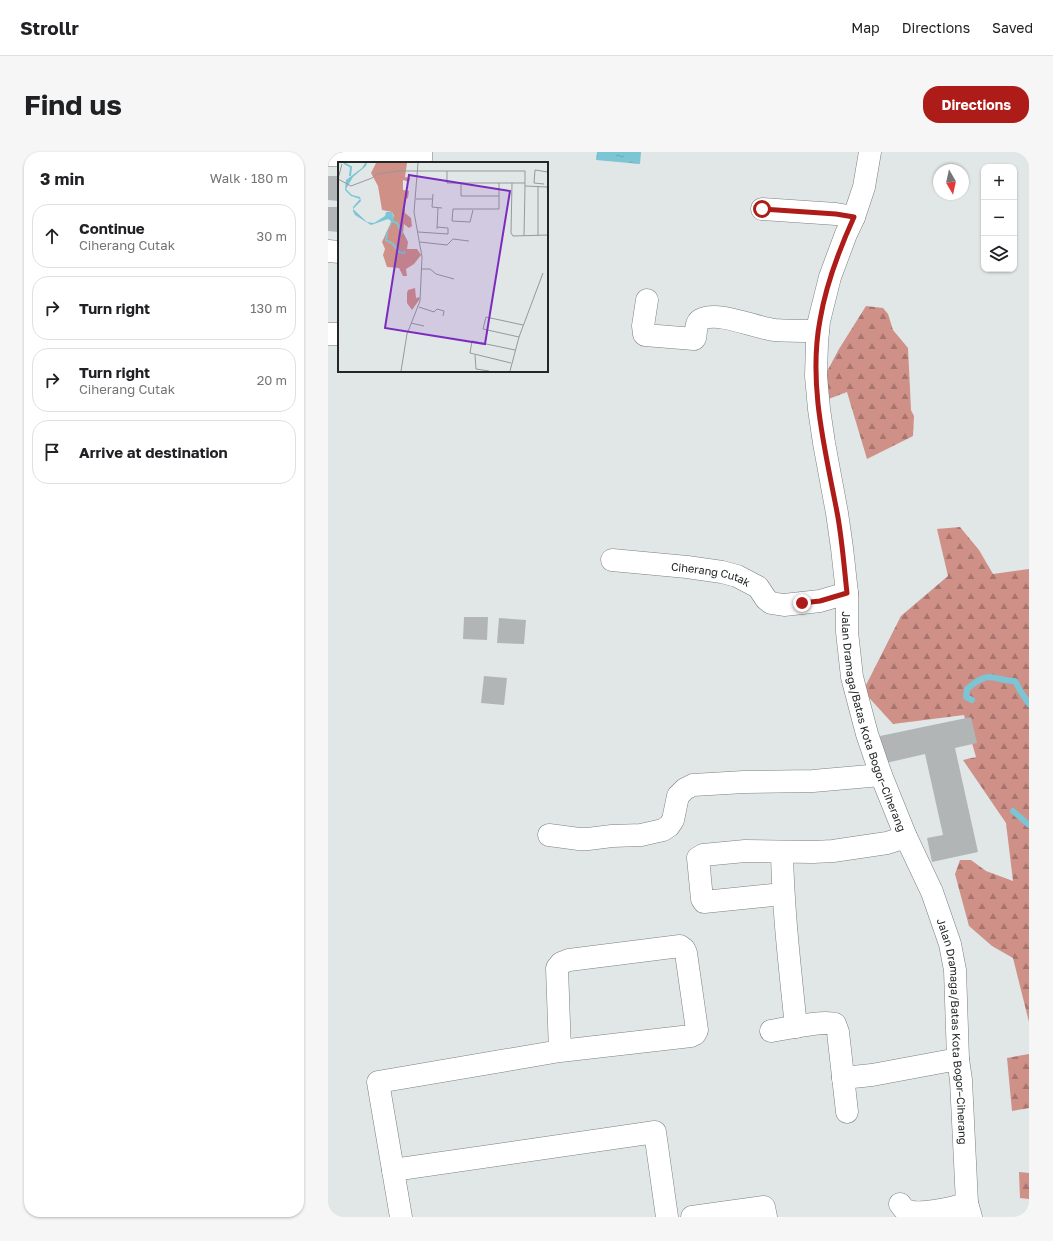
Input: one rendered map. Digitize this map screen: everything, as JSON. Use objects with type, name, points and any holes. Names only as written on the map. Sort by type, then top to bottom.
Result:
[{"type":"street","points":[[328,155],[421,160],[421,152]]},
{"type":"street","name":"Jalan Dramaga/Batas Kota Bogor–Ciherang","points":[[870,152],[864,187],[854,217],[830,277],[822,307],[818,331],[816,376],[819,409],[837,513],[847,593],[848,632],[852,677],[867,734],[881,775],[906,837],[932,892],[950,944],[955,970],[958,1059],[961,1080],[969,1210]]},
{"type":"street","points":[[762,209],[836,214],[854,217]]},
{"type":"street","points":[[328,251],[338,252]]},
{"type":"street","points":[[647,300],[643,326],[644,334],[647,336],[694,339],[696,325],[699,321],[702,319],[715,317],[730,318],[774,330],[818,331]]},
{"type":"street","name":"Ciherang Cutak","points":[[612,560],[722,572],[737,576],[758,587],[766,599],[771,602],[784,605],[820,601],[847,593]]},
{"type":"street","points":[[549,835],[588,839],[641,835],[663,830],[669,826],[673,820],[678,796],[685,789],[693,785],[744,782],[813,781],[881,775]]},
{"type":"street","points":[[783,894],[704,902],[702,899],[698,861],[700,856],[745,851],[833,851],[887,843],[906,837]]},
{"type":"street","points":[[782,852],[783,894],[796,1026]]},
{"type":"street","points":[[401,1217],[378,1082],[560,1051],[691,1036],[695,1034],[697,1030],[686,953],[684,949],[680,946],[568,960],[561,963],[557,968],[560,1051]]},
{"type":"street","points":[[771,1031],[796,1026],[835,1024],[838,1032],[847,1112]]},
{"type":"street","points":[[843,1078],[872,1075],[958,1059]]},
{"type":"street","points":[[393,1170],[655,1132],[667,1217]]},
{"type":"street","points":[[900,1204],[904,1209],[920,1213],[951,1209],[969,1210]]},
{"type":"street","points":[[692,1217],[764,1207],[766,1217]]},
{"type":"green space","points":[[866,306],[883,308],[888,314],[893,330],[908,348],[911,410],[914,416],[913,436],[867,459],[847,392],[826,400],[823,379],[839,349]]},
{"type":"green space","points":[[960,527],[979,550],[993,574],[1029,569],[1029,1022],[1013,958],[992,946],[969,926],[955,874],[960,860],[971,860],[986,871],[1013,881],[1006,823],[963,760],[976,757],[964,715],[893,724],[863,691],[901,616],[948,576],[937,529]]},
{"type":"green space","points":[[1029,1054],[1029,1108],[1012,1111],[1007,1058]]},
{"type":"green space","points":[[1019,1172],[1029,1173],[1029,1199],[1020,1198]]},
{"type":"water","points":[[597,152],[641,152],[640,164],[596,160]]},
{"type":"building","points":[[328,176],[338,176],[338,201],[328,200]]},
{"type":"building","points":[[328,207],[338,207],[338,232],[328,231]]},
{"type":"building","points":[[464,617],[488,617],[487,640],[463,639]]},
{"type":"building","points":[[499,618],[526,620],[524,644],[497,643]]},
{"type":"building","points":[[484,676],[507,678],[504,705],[481,703]]},
{"type":"building","points":[[971,717],[977,743],[955,748],[978,852],[932,862],[927,838],[943,835],[925,754],[886,763],[880,736]]},
{"type":"waterway","points":[[972,700],[966,697],[967,689],[980,679],[990,677],[1015,681],[1029,704]]},
{"type":"waterway","points":[[1013,811],[1029,825]]},
{"type":"route","points":[[762,209],[836,214],[854,217],[846,234],[825,294],[819,321],[816,376],[819,409],[837,513],[847,593],[820,601],[802,603]]}]
